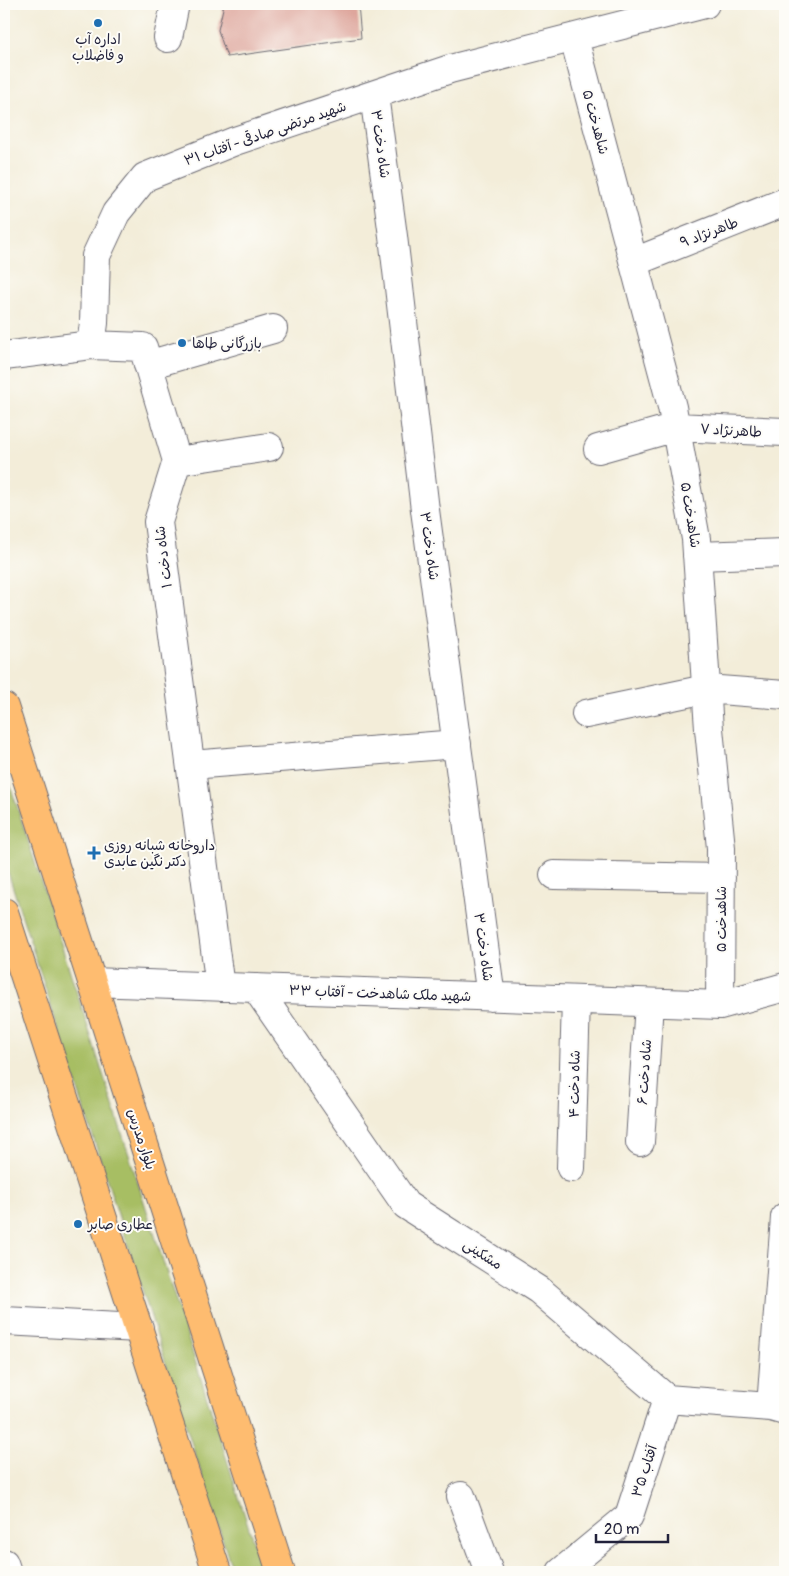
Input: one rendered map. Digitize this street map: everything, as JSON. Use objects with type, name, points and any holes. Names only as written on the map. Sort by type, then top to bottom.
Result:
[{"type":"main road","name":"بلوار مدرس","points":[[4,706],[281,1572]]},
{"type":"main road","points":[[4,912],[217,1572]]},
{"type":"street","points":[[168,38],[176,4]]},
{"type":"street","name":"شهید مرتضی صادقی - آفتاب ۳۱","points":[[91,345],[94,323],[96,256],[116,213],[145,177],[235,141],[450,69],[705,4]]},
{"type":"street","name":"شاهدخت ۵","points":[[574,38],[676,427],[696,539],[709,729],[721,848],[720,1005]]},
{"type":"street","name":"شاه دخت ۳","points":[[374,95],[427,520],[491,997]]},
{"type":"street","name":"طاهرنژاد ۹","points":[[634,262],[785,202]]},
{"type":"street","points":[[148,365],[273,330]]},
{"type":"street","points":[[4,356],[91,345],[143,347],[177,461],[269,447]]},
{"type":"street","name":"طاهرنژاد ۷","points":[[598,450],[676,427],[785,432]]},
{"type":"street","name":"شاه دخت ۱","points":[[177,461],[158,522],[220,987]]},
{"type":"street","points":[[697,556],[785,553]]},
{"type":"street","points":[[586,714],[706,690],[785,695]]},
{"type":"street","points":[[190,765],[457,744]]},
{"type":"street","points":[[554,875],[721,878]]},
{"type":"street","name":"شهید ملک شاهدخت - آفتاب ۳۳","points":[[92,982],[720,1005],[785,987]]},
{"type":"street","name":"مشکینی","points":[[256,988],[406,1205],[539,1290],[667,1399]]},
{"type":"street","name":"شاه دخت ۴","points":[[571,1168],[576,1000]]},
{"type":"street","name":"شاه دخت ۶","points":[[640,1142],[649,1003]]},
{"type":"street","points":[[667,1399],[778,1409],[785,1218]]},
{"type":"street","points":[[4,1321],[138,1328]]},
{"type":"street","name":"آفتاب ۳۵","points":[[561,1572],[630,1516],[667,1399]]},
{"type":"street","points":[[461,1496],[489,1572]]},
{"type":"street","points":[[4,1563],[7,1572]]},
{"type":"green space","points":[[4,766],[263,1572],[233,1572],[4,860]]},
{"type":"building","points":[[224,4],[358,4],[361,38],[227,57],[218,30]]},
{"type":"place","name":"اداره آب و فاضلاب","points":[[98,23]]},
{"type":"place","name":"بازرگانی طاها","points":[[182,343]]},
{"type":"place","name":"داروخانه شبانه روزی دکتر نگین عابدی","points":[[94,853]]},
{"type":"place","name":"عطاری صابر","points":[[78,1224]]}]
